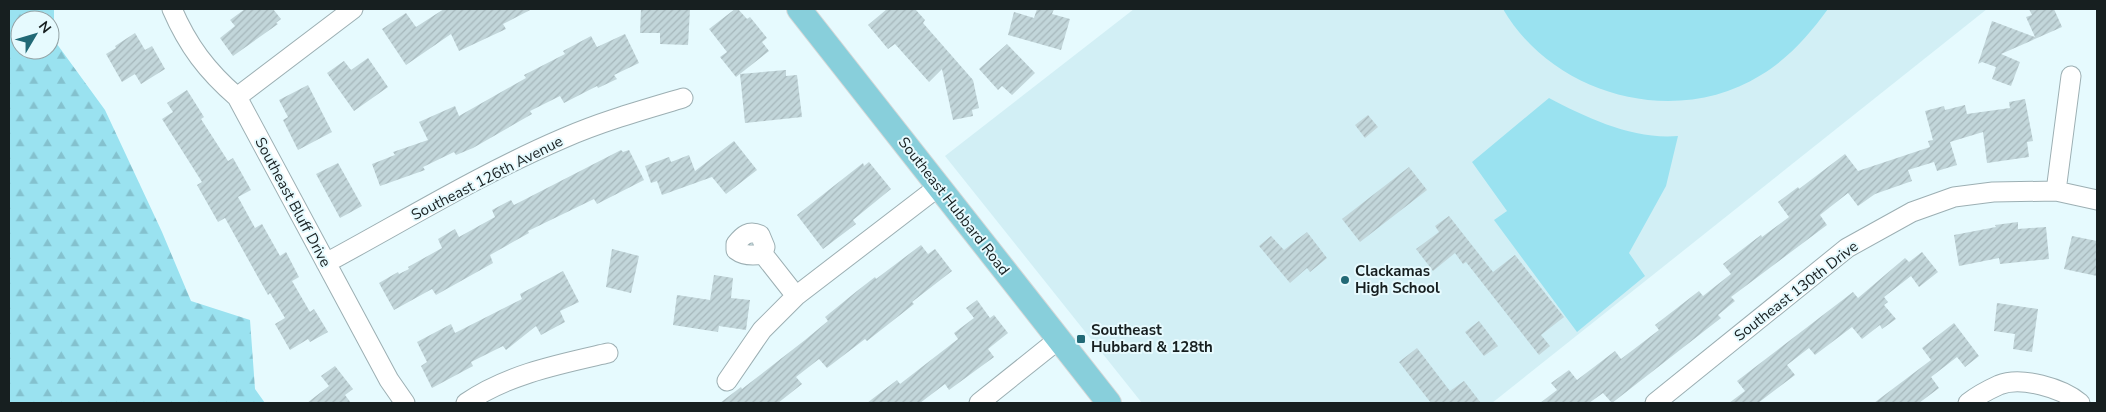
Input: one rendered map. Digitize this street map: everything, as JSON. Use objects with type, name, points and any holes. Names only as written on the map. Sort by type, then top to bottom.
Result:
[{"type":"main road","name":"Southeast Hubbard Road","points":[[799,9],[1109,403]]},
{"type":"street","name":"Southeast Bluff Drive","points":[[172,9],[180,27],[199,59],[216,79],[237,97],[389,380],[405,403]]},
{"type":"street","points":[[237,97],[354,9]]},
{"type":"street","points":[[2056,191],[2071,76]]},
{"type":"street","name":"Southeast 126th Avenue","points":[[326,263],[515,160],[565,137],[683,98]]},
{"type":"street","points":[[727,381],[762,330],[796,296],[938,186]]},
{"type":"street","name":"Southeast 130th Drive","points":[[1654,403],[1848,248],[1912,212],[1954,197],[1993,192],[2056,191],[2097,200]]},
{"type":"street","points":[[763,254],[796,296]]},
{"type":"street","points":[[979,403],[1059,340]]},
{"type":"street","points":[[466,403],[500,384],[528,374],[608,352]]},
{"type":"street","points":[[1968,403],[2000,384],[2028,382],[2058,390],[2080,403]]},
{"type":"shaded area","name":"Clackamas High School","points":[[1134,9],[1987,9],[1492,403],[1142,403],[945,156]]},
{"type":"green space","points":[[9,9],[54,9],[10,10],[10,60],[60,60],[60,48],[105,110],[162,232],[191,301],[250,320],[255,389],[265,403],[9,403]]},
{"type":"green space","points":[[1503,9],[1828,9],[1798,45],[1781,61],[1761,75],[1727,91],[1691,100],[1655,101],[1618,95],[1584,82],[1552,63],[1525,39]]},
{"type":"green space","points":[[1549,98],[1611,126],[1645,135],[1678,136],[1666,186],[1629,253],[1645,276],[1577,332],[1494,220],[1507,211],[1472,162]]},
{"type":"building","points":[[245,9],[273,9],[281,19],[276,23],[278,24],[233,56],[220,38],[235,26],[230,20]]},
{"type":"building","points":[[444,9],[532,9],[503,24],[506,29],[459,51],[451,34],[406,65],[382,29],[406,13],[416,27]]},
{"type":"building","points":[[641,9],[690,9],[688,45],[660,44],[660,33],[640,33]]},
{"type":"building","points":[[735,9],[738,9],[747,19],[750,17],[767,38],[762,42],[769,51],[736,77],[720,57],[727,52],[709,29]]},
{"type":"building","points":[[887,9],[915,9],[925,20],[923,23],[973,80],[979,108],[972,110],[973,116],[953,120],[942,69],[929,82],[895,44],[888,49],[868,25]]},
{"type":"building","points":[[1037,9],[1054,9],[1052,14],[1070,19],[1061,50],[1008,35],[1014,12],[1034,18]]},
{"type":"building","points":[[2029,9],[2054,9],[2062,27],[2001,54],[2020,62],[2011,86],[1992,79],[1996,67],[1982,62],[1978,64],[1992,21],[2035,37],[2026,17],[2032,15]]},
{"type":"building","points":[[135,33],[145,50],[152,46],[165,69],[141,84],[135,74],[122,82],[106,54]]},
{"type":"building","points":[[625,34],[639,63],[614,75],[617,79],[598,88],[597,86],[564,103],[560,96],[530,111],[532,114],[473,148],[456,155],[454,152],[423,167],[425,170],[380,186],[372,164],[395,155],[393,152],[428,140],[419,122],[455,106],[459,116],[526,78],[524,75],[565,54],[563,51],[591,36],[597,47]]},
{"type":"building","points":[[1007,44],[1035,73],[1012,95],[1002,86],[998,90],[979,69]]},
{"type":"building","points":[[368,58],[388,87],[354,111],[327,73],[344,61],[351,70]]},
{"type":"building","points":[[786,70],[786,76],[797,75],[802,117],[745,123],[740,74]]},
{"type":"building","points":[[308,85],[332,132],[298,150],[283,120],[288,117],[279,100]]},
{"type":"building","points":[[187,90],[204,117],[201,119],[228,161],[233,158],[251,190],[238,197],[255,228],[262,224],[280,256],[286,252],[299,277],[292,281],[310,312],[314,309],[328,332],[310,342],[308,339],[290,350],[275,324],[285,318],[270,293],[268,295],[225,218],[218,222],[197,185],[202,182],[162,119],[173,112],[167,103]]},
{"type":"building","points":[[2025,99],[2033,141],[2027,142],[2029,157],[1987,163],[1983,132],[1950,142],[1957,165],[1937,171],[1934,162],[1908,170],[1912,181],[1875,194],[1858,206],[1848,193],[1820,215],[1827,225],[1731,297],[1735,301],[1718,315],[1721,318],[1612,403],[1603,393],[1589,403],[1540,403],[1557,390],[1551,383],[1569,370],[1577,380],[1615,351],[1621,359],[1659,330],[1655,325],[1699,291],[1703,296],[1731,274],[1723,264],[1761,235],[1762,237],[1789,217],[1778,202],[1798,187],[1799,189],[1845,154],[1858,171],[1930,147],[1928,141],[1933,140],[1925,111],[1944,106],[1945,110],[1965,105],[1967,114],[2010,108],[2009,102]]},
{"type":"building","points":[[1368,115],[1378,127],[1365,138],[1355,125]]},
{"type":"building","points":[[734,141],[757,170],[726,194],[712,177],[662,195],[657,181],[651,183],[645,166],[669,157],[671,162],[689,155],[695,171]]},
{"type":"building","points":[[621,150],[623,152],[629,150],[644,180],[597,204],[594,199],[528,231],[529,233],[490,255],[493,263],[436,295],[432,289],[394,310],[379,283],[398,272],[399,274],[409,269],[408,267],[442,248],[438,239],[455,229],[459,237],[495,217],[492,210],[511,200],[514,205]]},
{"type":"building","points":[[869,162],[891,189],[853,220],[856,224],[823,249],[797,215],[863,163],[864,166]]},
{"type":"building","points":[[338,163],[362,206],[340,218],[316,174]]},
{"type":"building","points":[[1409,167],[1427,190],[1360,242],[1342,219]]},
{"type":"building","points":[[1449,216],[1493,272],[1515,255],[1564,317],[1541,335],[1550,346],[1539,355],[1466,262],[1463,264],[1455,253],[1433,271],[1416,249],[1439,232],[1435,226]]},
{"type":"building","points":[[2018,222],[2018,229],[2046,227],[2049,259],[2000,264],[1999,258],[1959,266],[1954,235],[1996,227],[1995,225]]},
{"type":"building","points":[[1307,232],[1327,258],[1310,272],[1307,268],[1290,283],[1259,246],[1271,236],[1284,250]]},
{"type":"building","points":[[2072,236],[2097,241],[2097,276],[2064,269]]},
{"type":"building","points":[[921,245],[928,254],[935,249],[952,271],[867,341],[865,339],[827,368],[819,359],[796,377],[802,384],[778,403],[720,403],[741,387],[742,389],[805,340],[828,321],[825,317],[857,291]]},
{"type":"building","points":[[612,249],[639,256],[631,293],[606,287]]},
{"type":"building","points":[[1922,252],[1938,272],[1919,287],[1911,276],[1884,297],[1888,302],[1884,305],[1896,319],[1882,329],[1880,325],[1862,339],[1852,327],[1815,355],[1809,348],[1787,365],[1795,375],[1758,403],[1729,403],[1745,391],[1737,381],[1853,292],[1858,298],[1905,258],[1909,262]]},
{"type":"building","points":[[563,271],[579,302],[560,311],[565,322],[541,335],[536,326],[506,350],[503,346],[471,362],[473,366],[432,388],[421,366],[427,362],[417,342],[451,324],[455,333],[522,299],[520,294]]},
{"type":"building","points":[[714,275],[733,278],[731,298],[750,300],[746,330],[719,326],[718,332],[673,325],[677,295],[710,300]]},
{"type":"building","points":[[977,300],[990,318],[994,315],[1008,333],[988,349],[994,357],[949,390],[945,384],[920,403],[867,403],[897,380],[900,384],[958,339],[954,333],[974,318],[966,308]]},
{"type":"building","points":[[1997,303],[2038,309],[2032,352],[2013,349],[2015,334],[1994,331]]},
{"type":"building","points":[[1479,321],[1498,346],[1484,356],[1465,332]]},
{"type":"building","points":[[1954,323],[1979,356],[1965,367],[1957,357],[1931,377],[1939,388],[1919,403],[1874,403],[1931,360],[1922,348]]},
{"type":"building","points":[[1417,348],[1450,391],[1464,381],[1481,403],[1431,403],[1399,362]]},
{"type":"building","points":[[335,366],[353,389],[345,395],[351,403],[307,403],[329,386],[321,376]]},
{"type":"place","name":"Clackamas High School","points":[[1345,280]]},
{"type":"place","name":"Southeast Hubbard & 128th","points":[[1081,339]]}]
